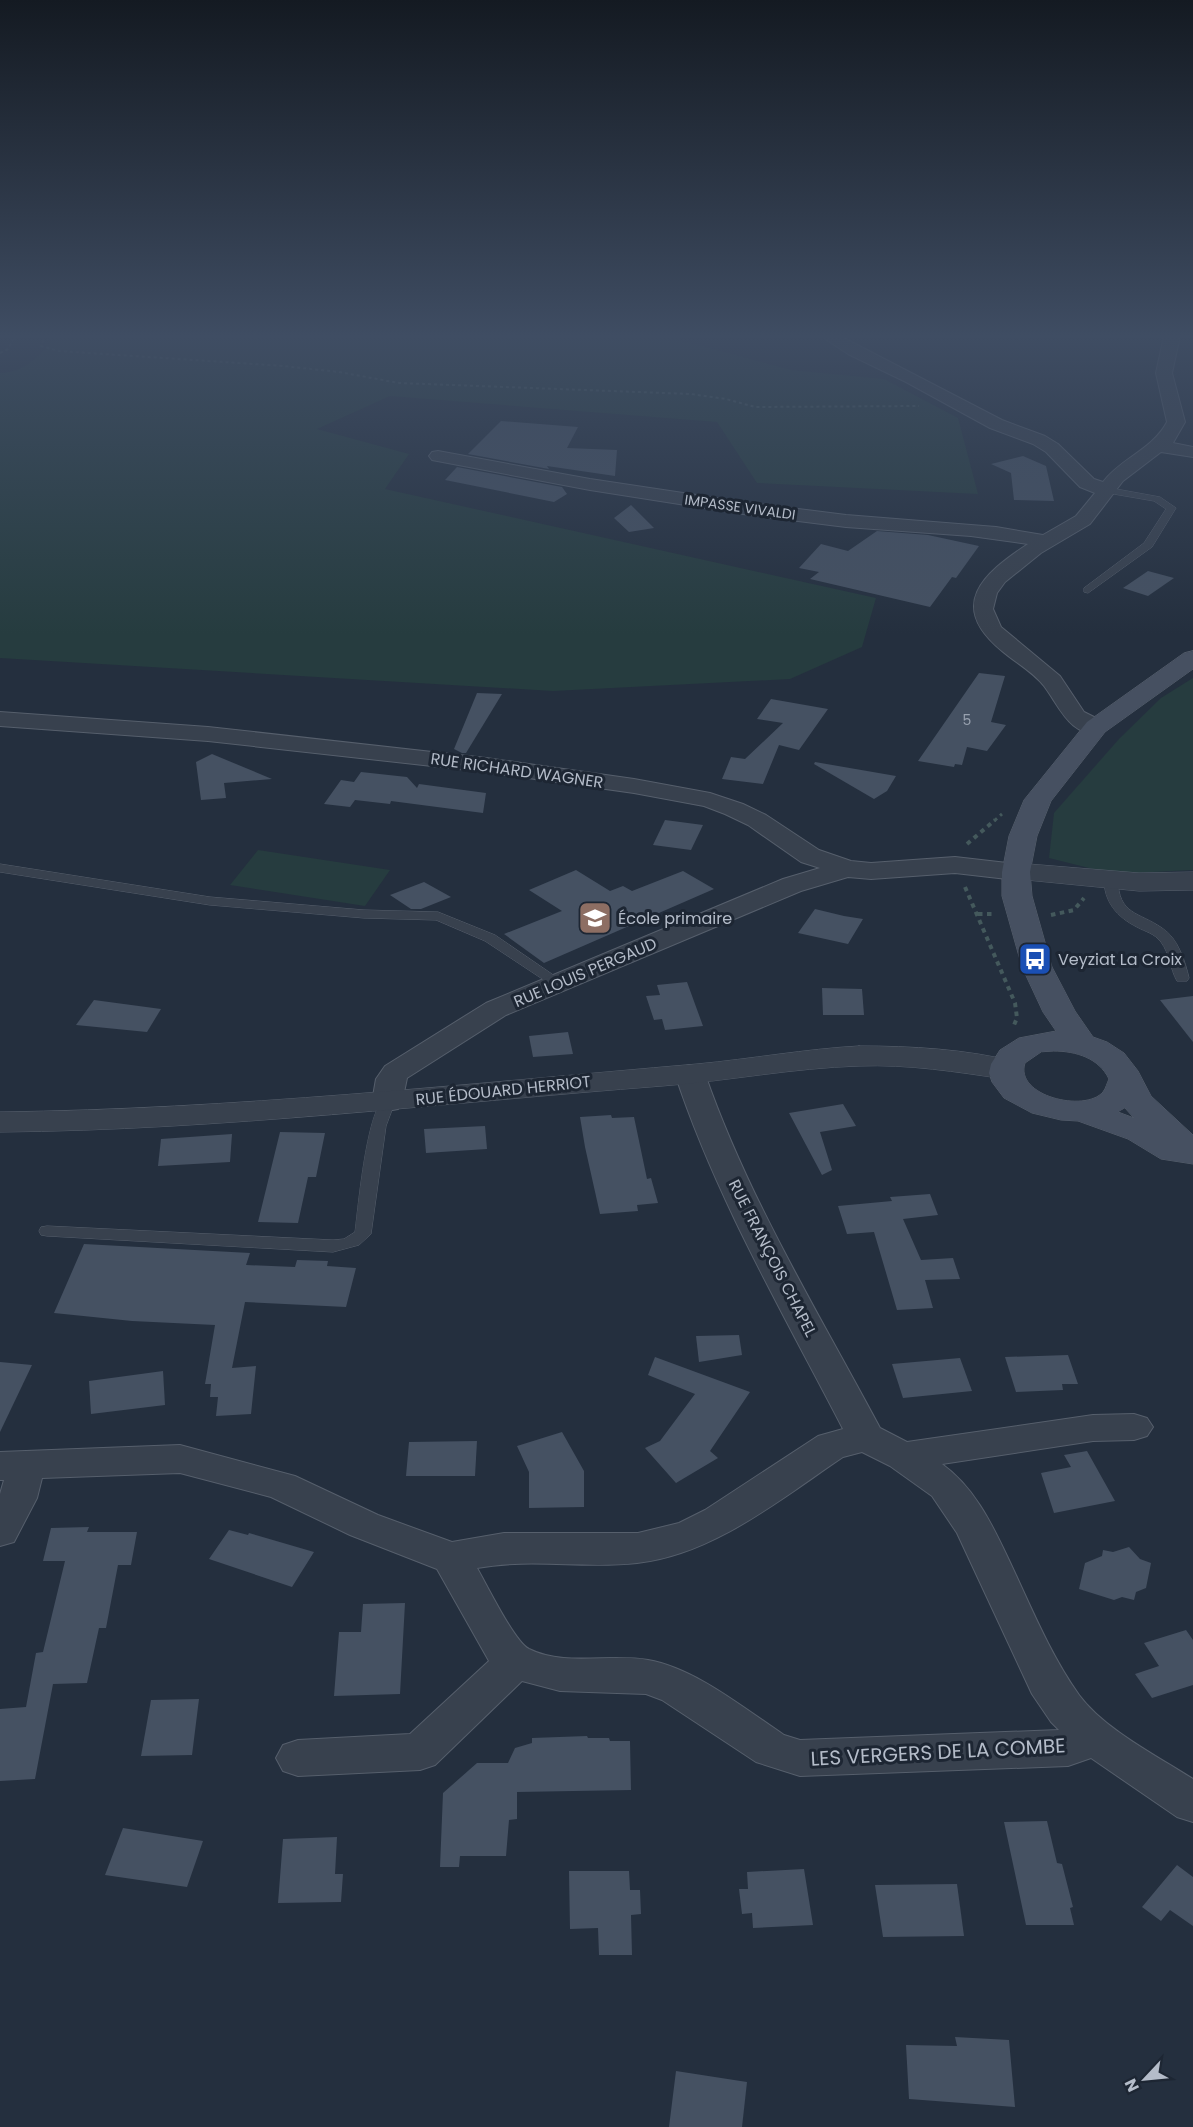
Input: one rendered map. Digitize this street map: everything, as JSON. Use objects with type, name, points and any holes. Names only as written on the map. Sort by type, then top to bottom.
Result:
[{"type":"main road","points":[[1082,1045],[1059,1012],[1037,967],[1017,896],[1016,872],[1023,836],[1038,800],[1096,727],[1193,658]]},
{"type":"main road","points":[[1037,967],[1034,1032],[1013,1058],[1007,1080],[1015,1090],[1028,1099],[1045,1106],[1082,1111],[1140,1132],[1193,1161]]},
{"type":"main road","points":[[1013,1058],[1050,1041],[1082,1045],[1112,1059],[1121,1069],[1138,1102],[1193,1153]]},
{"type":"main road","points":[[1082,1111],[1100,1108],[1114,1101],[1123,1091],[1125,1080]]},
{"type":"street","points":[[1027,435],[1052,448],[1087,483],[1105,490]]},
{"type":"street","points":[[1096,727],[1076,718],[1049,677],[989,626],[982,614],[983,601],[999,578],[1025,554],[1083,520],[1091,513],[1105,490],[1129,465],[1159,446],[1169,435]]},
{"type":"street","points":[[1159,446],[1193,452]]},
{"type":"street","name":"IMPASSE VIVALDI","points":[[438,456],[574,482],[725,505],[846,521],[1045,541]]},
{"type":"street","name":"RUE RICHARD WAGNER","points":[[0,719],[160,730],[538,772],[710,800],[757,820],[810,856],[847,869],[871,871],[955,865],[1016,872]]},
{"type":"street","points":[[0,736],[25,720]]},
{"type":"street","name":"RUE LOUIS PERGAUD","points":[[387,1102],[391,1078],[404,1066],[496,1009],[792,885],[847,869]]},
{"type":"street","points":[[1016,872],[1111,879],[1193,881]]},
{"type":"street","name":"RUE ÉDOUARD HERRIOT","points":[[0,1122],[127,1121],[387,1102],[740,1071],[785,1063],[859,1056],[953,1062],[1013,1058]]},
{"type":"street","name":"RUE FRANÇOIS CHAPEL","points":[[690,1074],[708,1127],[760,1238],[866,1437]]},
{"type":"street","points":[[903,1456],[1093,1428],[1134,1427]]},
{"type":"street","points":[[0,1531],[18,1498],[13,1467],[180,1459],[282,1486],[364,1525],[451,1558],[504,1548],[638,1548],[689,1535],[719,1520],[831,1446],[866,1437],[903,1456],[945,1486],[973,1526],[1047,1682],[1066,1710],[1096,1738],[1193,1803]]},
{"type":"street","points":[[298,1758],[420,1752],[515,1662],[502,1648],[451,1558]]},
{"type":"street","name":"LES VERGERS DE LA COMBE","points":[[515,1662],[560,1674],[648,1677],[677,1688],[771,1749],[800,1758],[1068,1748],[1096,1738]]},
{"type":"lane","points":[[1088,590],[1148,545],[1171,508],[1157,499],[1105,490]]},
{"type":"lane","points":[[0,868],[210,901],[364,914],[438,916],[490,938],[558,983]]},
{"type":"lane","points":[[1111,879],[1112,897],[1116,905],[1130,917],[1160,932],[1178,960],[1182,978]]},
{"type":"lane","points":[[47,1231],[333,1246],[347,1244],[363,1234],[378,1126],[387,1102]]},
{"type":"green space","points":[[0,435],[340,435],[409,454],[385,489],[876,598],[862,647],[790,679],[553,691],[0,658]]},
{"type":"green space","points":[[726,435],[963,435],[978,494],[757,483]]},
{"type":"green space","points":[[1193,678],[1193,870],[1113,874],[1049,858],[1054,813],[1119,739],[1161,698]]},
{"type":"green space","points":[[258,850],[390,870],[365,906],[230,885]]},
{"type":"building","points":[[487,435],[574,435],[567,448],[617,450],[615,476],[547,466],[549,469],[468,454]]},
{"type":"building","points":[[1023,456],[1046,466],[1054,501],[1014,500],[1011,473],[991,464]]},
{"type":"building","points":[[457,467],[562,487],[567,494],[554,502],[445,480]]},
{"type":"building","points":[[631,505],[654,528],[629,532],[614,518]]},
{"type":"building","points":[[877,531],[928,535],[979,546],[956,578],[952,577],[930,607],[810,579],[819,572],[799,568],[821,544],[848,551]]},
{"type":"building","points":[[1148,571],[1174,578],[1148,596],[1123,588]]},
{"type":"building","points":[[979,673],[1005,676],[991,722],[1006,725],[987,751],[967,747],[962,765],[955,764],[954,767],[918,761]]},
{"type":"building","points":[[477,693],[502,694],[466,753],[462,753],[454,749]]},
{"type":"building","points":[[771,699],[828,709],[799,750],[779,745],[763,784],[722,779],[731,757],[745,759],[783,723],[757,719]]},
{"type":"building","points":[[212,754],[272,779],[224,783],[226,798],[201,800],[196,762]]},
{"type":"building","points":[[815,762],[896,776],[887,791],[874,799],[814,764]]},
{"type":"building","points":[[361,772],[407,777],[417,788],[419,784],[486,793],[483,813],[391,801],[390,804],[355,800],[350,807],[324,804],[341,780],[354,782]]},
{"type":"building","points":[[665,820],[703,825],[691,850],[653,845]]},
{"type":"building","points":[[576,870],[610,891],[623,886],[632,891],[683,871],[714,889],[544,963],[504,934],[562,911],[529,890]]},
{"type":"building","points":[[424,882],[451,897],[421,909],[411,909],[390,895]]},
{"type":"building","points":[[815,909],[863,919],[848,944],[798,933]]},
{"type":"building","points":[[687,982],[703,1026],[665,1030],[662,1019],[654,1020],[646,996],[660,995],[657,985]]},
{"type":"building","points":[[822,988],[862,989],[864,1015],[823,1015]]},
{"type":"building","points":[[1193,996],[1193,1042],[1160,1000]]},
{"type":"building","points":[[94,1000],[161,1009],[147,1032],[76,1025]]},
{"type":"building","points":[[568,1032],[573,1054],[533,1057],[529,1036]]},
{"type":"building","points":[[843,1104],[856,1126],[820,1132],[832,1170],[822,1175],[789,1113]]},
{"type":"building","points":[[611,1115],[612,1118],[634,1117],[647,1179],[651,1178],[658,1203],[637,1205],[638,1211],[600,1214],[580,1117]]},
{"type":"building","points":[[485,1126],[487,1149],[426,1153],[424,1129]]},
{"type":"building","points":[[280,1132],[325,1133],[316,1177],[308,1177],[298,1223],[258,1222]]},
{"type":"building","points":[[232,1134],[230,1162],[158,1166],[161,1139]]},
{"type":"building","points":[[930,1194],[938,1215],[903,1219],[921,1260],[953,1258],[960,1279],[925,1280],[933,1308],[897,1310],[874,1232],[847,1234],[838,1206],[892,1201],[890,1197]]},
{"type":"building","points":[[84,1244],[250,1253],[246,1265],[295,1267],[297,1260],[328,1261],[327,1266],[356,1268],[346,1307],[245,1302],[232,1368],[256,1366],[251,1414],[216,1416],[218,1397],[210,1397],[211,1384],[205,1384],[215,1325],[132,1321],[54,1313]]},
{"type":"building","points":[[739,1335],[742,1355],[699,1362],[696,1336]]},
{"type":"building","points":[[1068,1355],[1078,1384],[1062,1384],[1063,1390],[1016,1392],[1005,1357]]},
{"type":"building","points":[[655,1357],[750,1392],[710,1451],[718,1458],[676,1483],[645,1448],[660,1441],[695,1394],[648,1375]]},
{"type":"building","points":[[960,1358],[972,1391],[903,1398],[892,1364]]},
{"type":"building","points":[[0,1362],[32,1365],[0,1432]]},
{"type":"building","points":[[163,1371],[165,1405],[91,1414],[89,1381]]},
{"type":"building","points":[[562,1432],[584,1471],[584,1507],[529,1508],[529,1472],[517,1446]]},
{"type":"building","points":[[477,1441],[475,1476],[406,1476],[409,1442]]},
{"type":"building","points":[[1087,1451],[1115,1501],[1054,1513],[1041,1473],[1071,1467],[1064,1455]]},
{"type":"building","points":[[89,1527],[87,1532],[137,1532],[131,1565],[118,1565],[106,1628],[99,1628],[87,1683],[53,1684],[35,1779],[0,1781],[0,1709],[26,1707],[36,1653],[43,1652],[65,1561],[43,1561],[51,1528]]},
{"type":"building","points":[[229,1530],[248,1535],[249,1533],[314,1552],[292,1587],[209,1559]]},
{"type":"building","points":[[1129,1547],[1140,1559],[1151,1563],[1146,1588],[1136,1592],[1134,1600],[1122,1597],[1114,1600],[1079,1589],[1085,1563],[1102,1556],[1103,1550],[1113,1552]]},
{"type":"building","points":[[405,1603],[400,1694],[334,1696],[339,1632],[361,1632],[363,1604]]},
{"type":"building","points":[[1186,1630],[1193,1640],[1193,1685],[1152,1698],[1135,1674],[1159,1666],[1144,1643]]},
{"type":"building","points":[[199,1699],[192,1755],[141,1756],[151,1700]]},
{"type":"building","points":[[587,1736],[588,1738],[609,1738],[610,1741],[630,1741],[631,1790],[517,1792],[517,1819],[509,1820],[506,1856],[460,1856],[459,1867],[440,1867],[443,1793],[477,1763],[508,1763],[515,1748],[532,1743],[532,1738]]},
{"type":"building","points":[[1047,1821],[1057,1863],[1062,1864],[1073,1907],[1070,1908],[1074,1925],[1026,1925],[1004,1822]]},
{"type":"building","points":[[123,1828],[203,1841],[187,1887],[105,1875]]},
{"type":"building","points":[[337,1837],[335,1874],[343,1874],[341,1902],[278,1903],[283,1839]]},
{"type":"building","points":[[1177,1865],[1193,1877],[1193,1926],[1170,1910],[1161,1921],[1142,1907]]},
{"type":"building","points":[[804,1869],[813,1925],[753,1928],[752,1913],[742,1914],[739,1889],[748,1889],[747,1872]]},
{"type":"building","points":[[569,1871],[629,1871],[630,1890],[640,1890],[641,1914],[631,1915],[632,1955],[599,1955],[598,1928],[570,1929]]},
{"type":"building","points":[[957,1884],[964,1936],[883,1937],[875,1885]]},
{"type":"building","points":[[955,2037],[1009,2040],[1015,2107],[909,2099],[906,2045],[957,2046]]},
{"type":"building","points":[[676,2071],[747,2082],[742,2127],[669,2127]]},
{"type":"place","name":"École primaire","points":[[595,918]]},
{"type":"place","name":"Veyziat La Croix","points":[[1035,959]]}]
